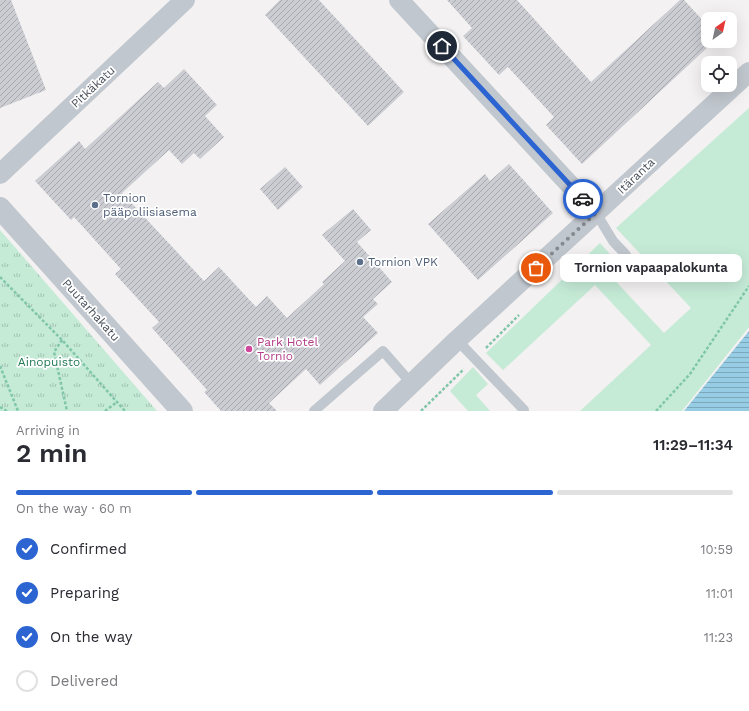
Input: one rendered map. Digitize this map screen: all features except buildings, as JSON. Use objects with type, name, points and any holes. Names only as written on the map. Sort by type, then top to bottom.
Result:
[{"type":"street","name":"Pitkäkatu","points":[[0,174],[185,0]]},
{"type":"street","points":[[399,0],[596,213]]},
{"type":"street","name":"Itäranta","points":[[383,411],[457,340],[749,72]]},
{"type":"street","name":"Puutarhakatu","points":[[0,208],[182,411]]},
{"type":"lane","points":[[596,213],[612,241],[626,255]]},
{"type":"lane","points":[[457,340],[524,410]]},
{"type":"lane","points":[[314,411],[383,351],[411,384]]},
{"type":"path","points":[[0,278],[62,340],[125,411]]},
{"type":"path","points":[[656,411],[690,374],[749,286]]},
{"type":"path","points":[[62,340],[54,352],[67,411]]},
{"type":"path","points":[[0,366],[18,411]]},
{"type":"path","points":[[105,411],[117,402]]},
{"type":"path","points":[[0,407],[7,411]]},
{"type":"green space","points":[[749,108],[749,327],[682,411],[580,411],[651,345],[595,285],[503,370],[486,353],[600,243],[618,263],[608,273],[664,333],[691,308],[616,228]]},
{"type":"green space","name":"Ainopuisto","points":[[0,230],[157,411],[0,411]]},
{"type":"green space","points":[[473,367],[488,384],[476,395],[490,411],[468,411],[450,391]]},
{"type":"water","points":[[749,331],[749,411],[684,411]]},
{"type":"way so far","points":[[536,268],[596,213],[583,199]]},
{"type":"place","name":"Tornion pääpoliisiasema","points":[[95,205]]},
{"type":"place","name":"Tornion VPK","points":[[360,262]]},
{"type":"place","name":"Tornion vapaapalokunta","points":[[536,268]]},
{"type":"place","name":"Park Hotel Tornio","points":[[249,349]]},
{"type":"route","points":[[442,46],[583,199]]}]
